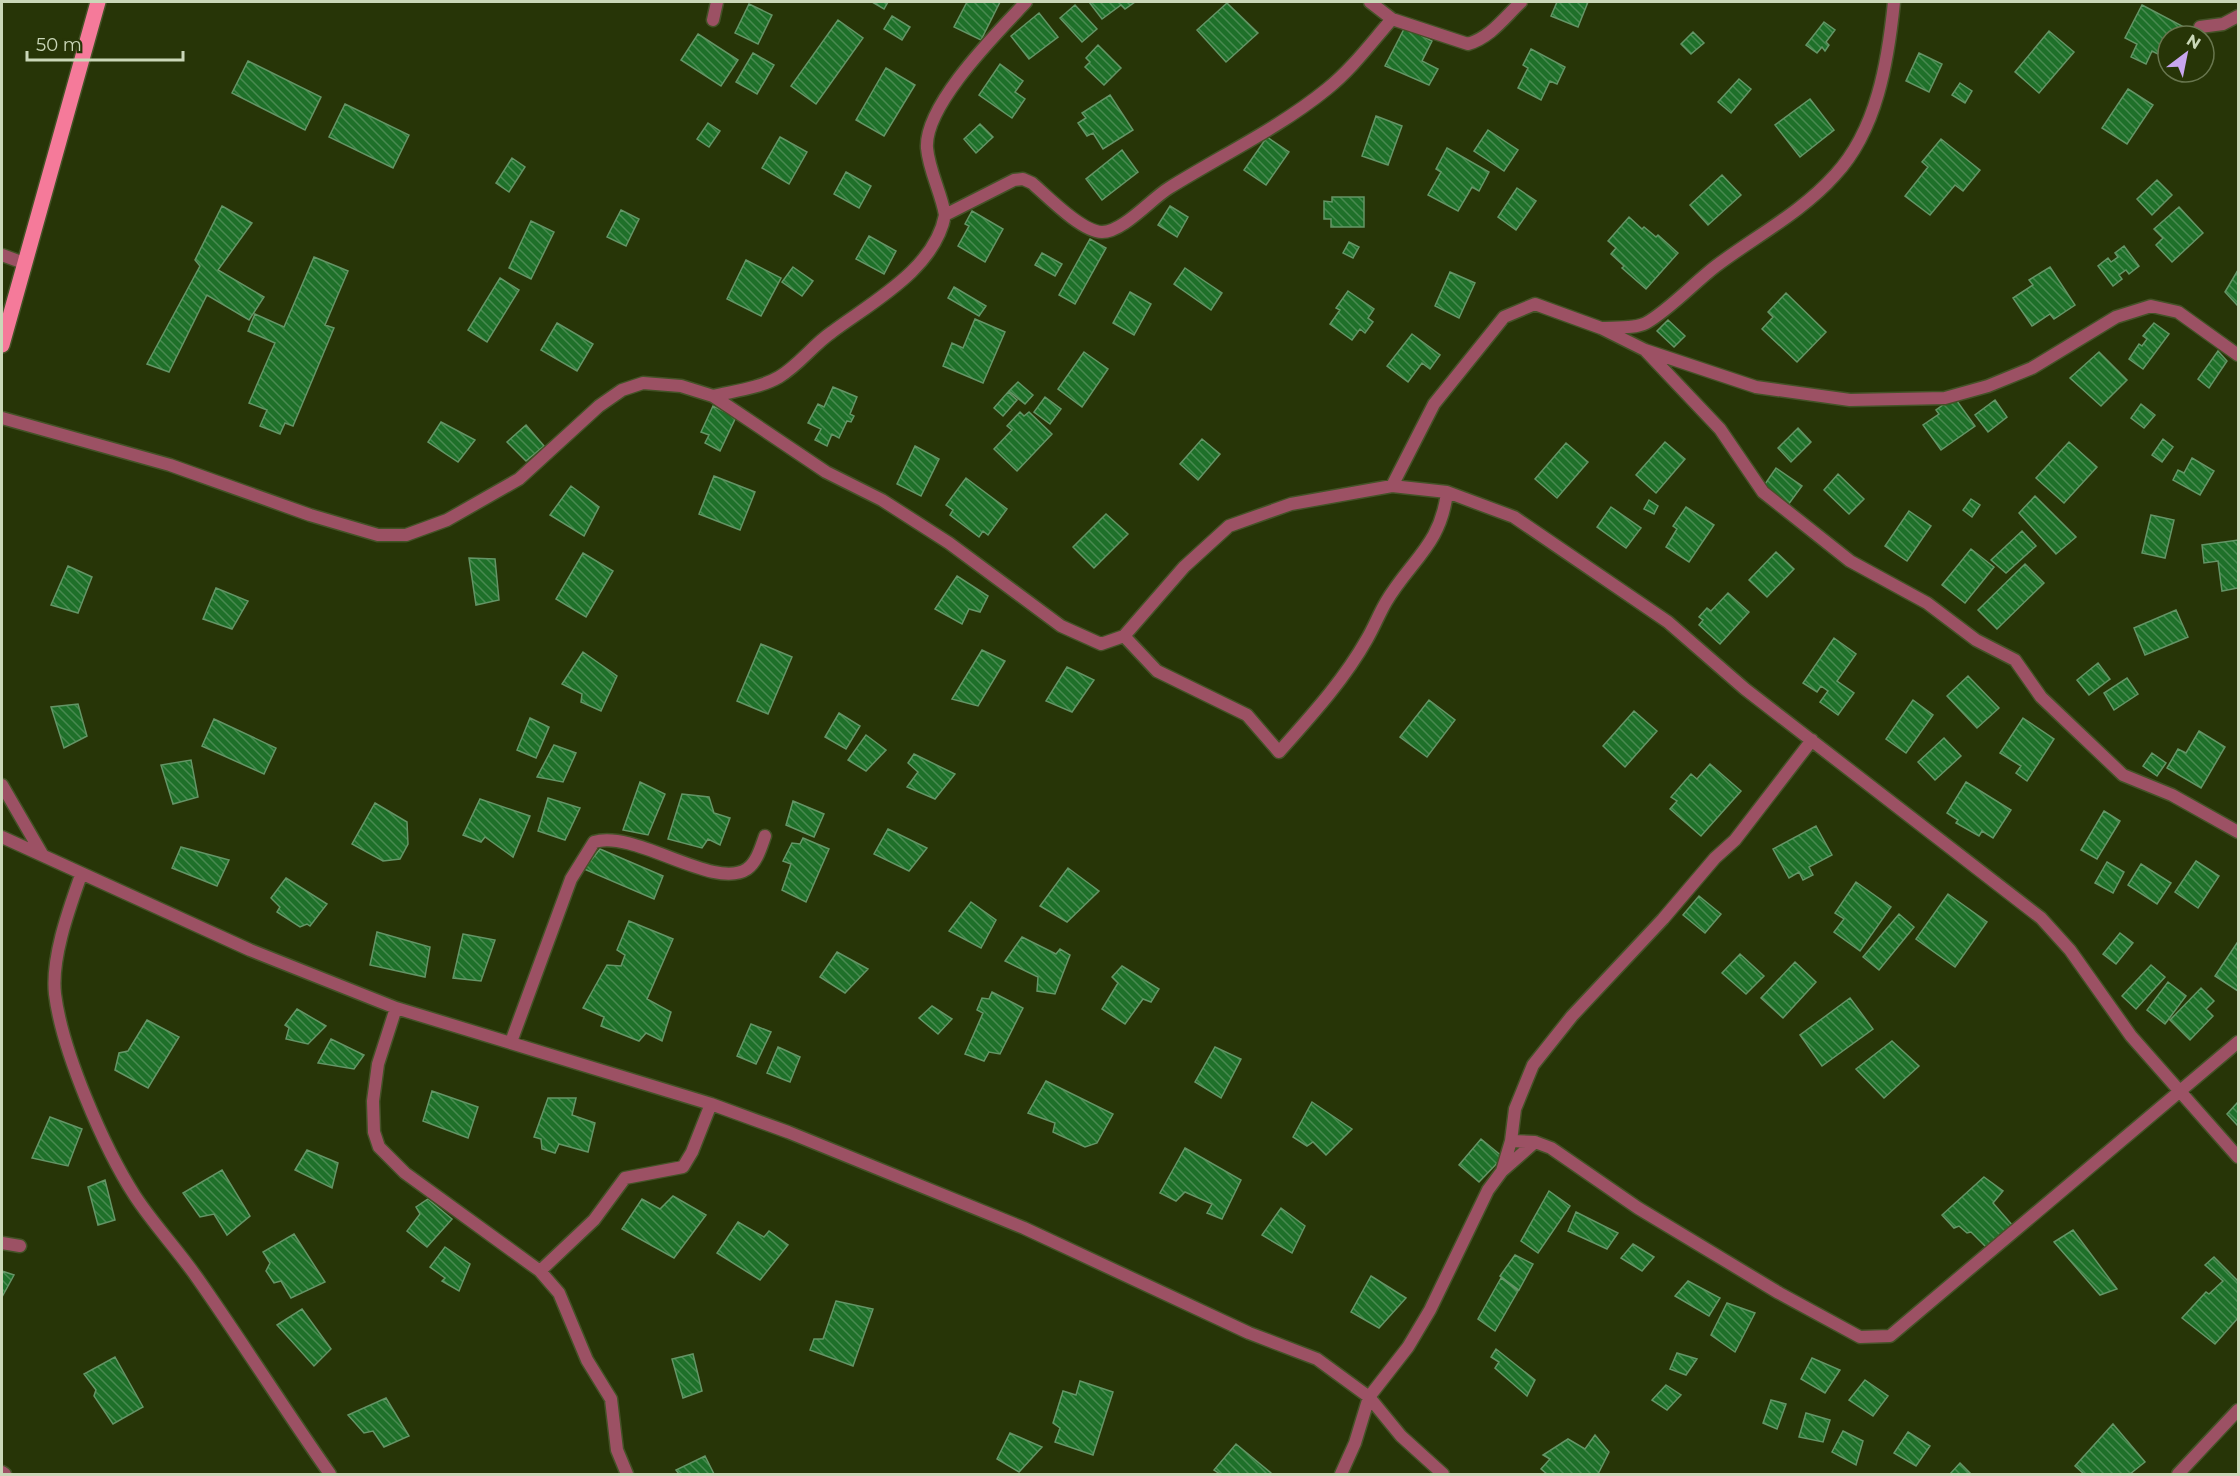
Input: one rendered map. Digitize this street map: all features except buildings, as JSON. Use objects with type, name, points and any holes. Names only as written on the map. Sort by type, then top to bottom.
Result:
[{"type":"main road","points":[[2,345],[98,2]]},
{"type":"street","points":[[713,20],[717,2]]},
{"type":"street","points":[[713,396],[766,383],[789,370],[830,333],[906,278],[933,243],[943,226],[945,215],[927,147],[929,128],[944,100],[979,52],[1026,2]]},
{"type":"street","points":[[1370,2],[1392,19],[1468,44],[1480,40],[1496,28],[1521,2]]},
{"type":"street","points":[[1601,328],[1644,324],[1716,266],[1809,200],[1835,176],[1863,134],[1876,101],[1890,41],[1894,2]]},
{"type":"street","points":[[2216,25],[2223,24],[2238,15]]},
{"type":"street","points":[[945,215],[1014,180],[1023,179],[1032,183],[1089,230],[1102,232],[1116,229],[1167,189],[1270,130],[1328,89],[1392,19]]},
{"type":"street","points":[[2,255],[24,263]]},
{"type":"street","points":[[1392,486],[1434,404],[1504,317],[1535,304],[1601,328],[1645,350],[1756,387],[1850,400],[1946,398],[2023,372],[2116,316],[2151,306],[2178,312],[2238,355]]},
{"type":"street","points":[[1645,350],[1720,429],[1763,492],[1850,561],[1927,603],[1976,640],[2015,660],[2041,697],[2123,775],[2172,795],[2238,832]]},
{"type":"street","points":[[2,418],[170,465],[310,515],[378,535],[406,535],[447,520],[519,480],[598,406],[622,390],[643,383],[681,386],[713,396],[826,472],[882,500],[949,543],[1062,626],[1101,644],[1124,636],[1184,567],[1230,526],[1291,504],[1392,486],[1448,492],[1514,517],[1558,544],[1668,622],[1745,689],[2041,918],[2070,950],[2131,1036],[2238,1157]]},
{"type":"street","points":[[1124,636],[1157,671],[1247,715],[1280,752],[1346,672],[1368,639],[1387,601],[1419,560],[1445,516],[1448,492]]},
{"type":"street","points":[[1502,1171],[1511,1141],[1515,1109],[1533,1065],[1579,1008],[1754,818],[1812,740]]},
{"type":"street","points":[[2,785],[42,854]]},
{"type":"street","points":[[2,837],[42,854],[81,875],[250,950],[396,1008],[711,1104],[870,1165],[1024,1228],[1249,1333],[1317,1359],[1369,1397],[1401,1436],[1443,1474]]},
{"type":"street","points":[[511,1042],[571,879],[594,842],[602,840],[622,842],[716,872],[735,874],[748,868],[757,856],[765,837]]},
{"type":"street","points":[[81,875],[63,924],[55,992],[69,1053],[90,1104],[118,1168],[135,1195],[197,1278],[330,1474]]},
{"type":"street","points":[[396,1008],[378,1064],[373,1101],[374,1132],[379,1146],[405,1173],[540,1270],[559,1293],[587,1360],[607,1389],[613,1408],[617,1450],[627,1474]]},
{"type":"street","points":[[1511,1141],[1536,1142],[1559,1153],[1638,1208],[1789,1299],[1860,1337],[1890,1335],[2238,1042]]},
{"type":"street","points":[[540,1270],[594,1220],[625,1178],[683,1167],[692,1152],[711,1104]]},
{"type":"street","points":[[1341,1474],[1355,1443],[1369,1397],[1419,1329],[1448,1277],[1479,1206],[1502,1171],[1536,1142]]},
{"type":"street","points":[[2,1243],[20,1246]]},
{"type":"street","points":[[2178,1474],[2238,1410]]}]
